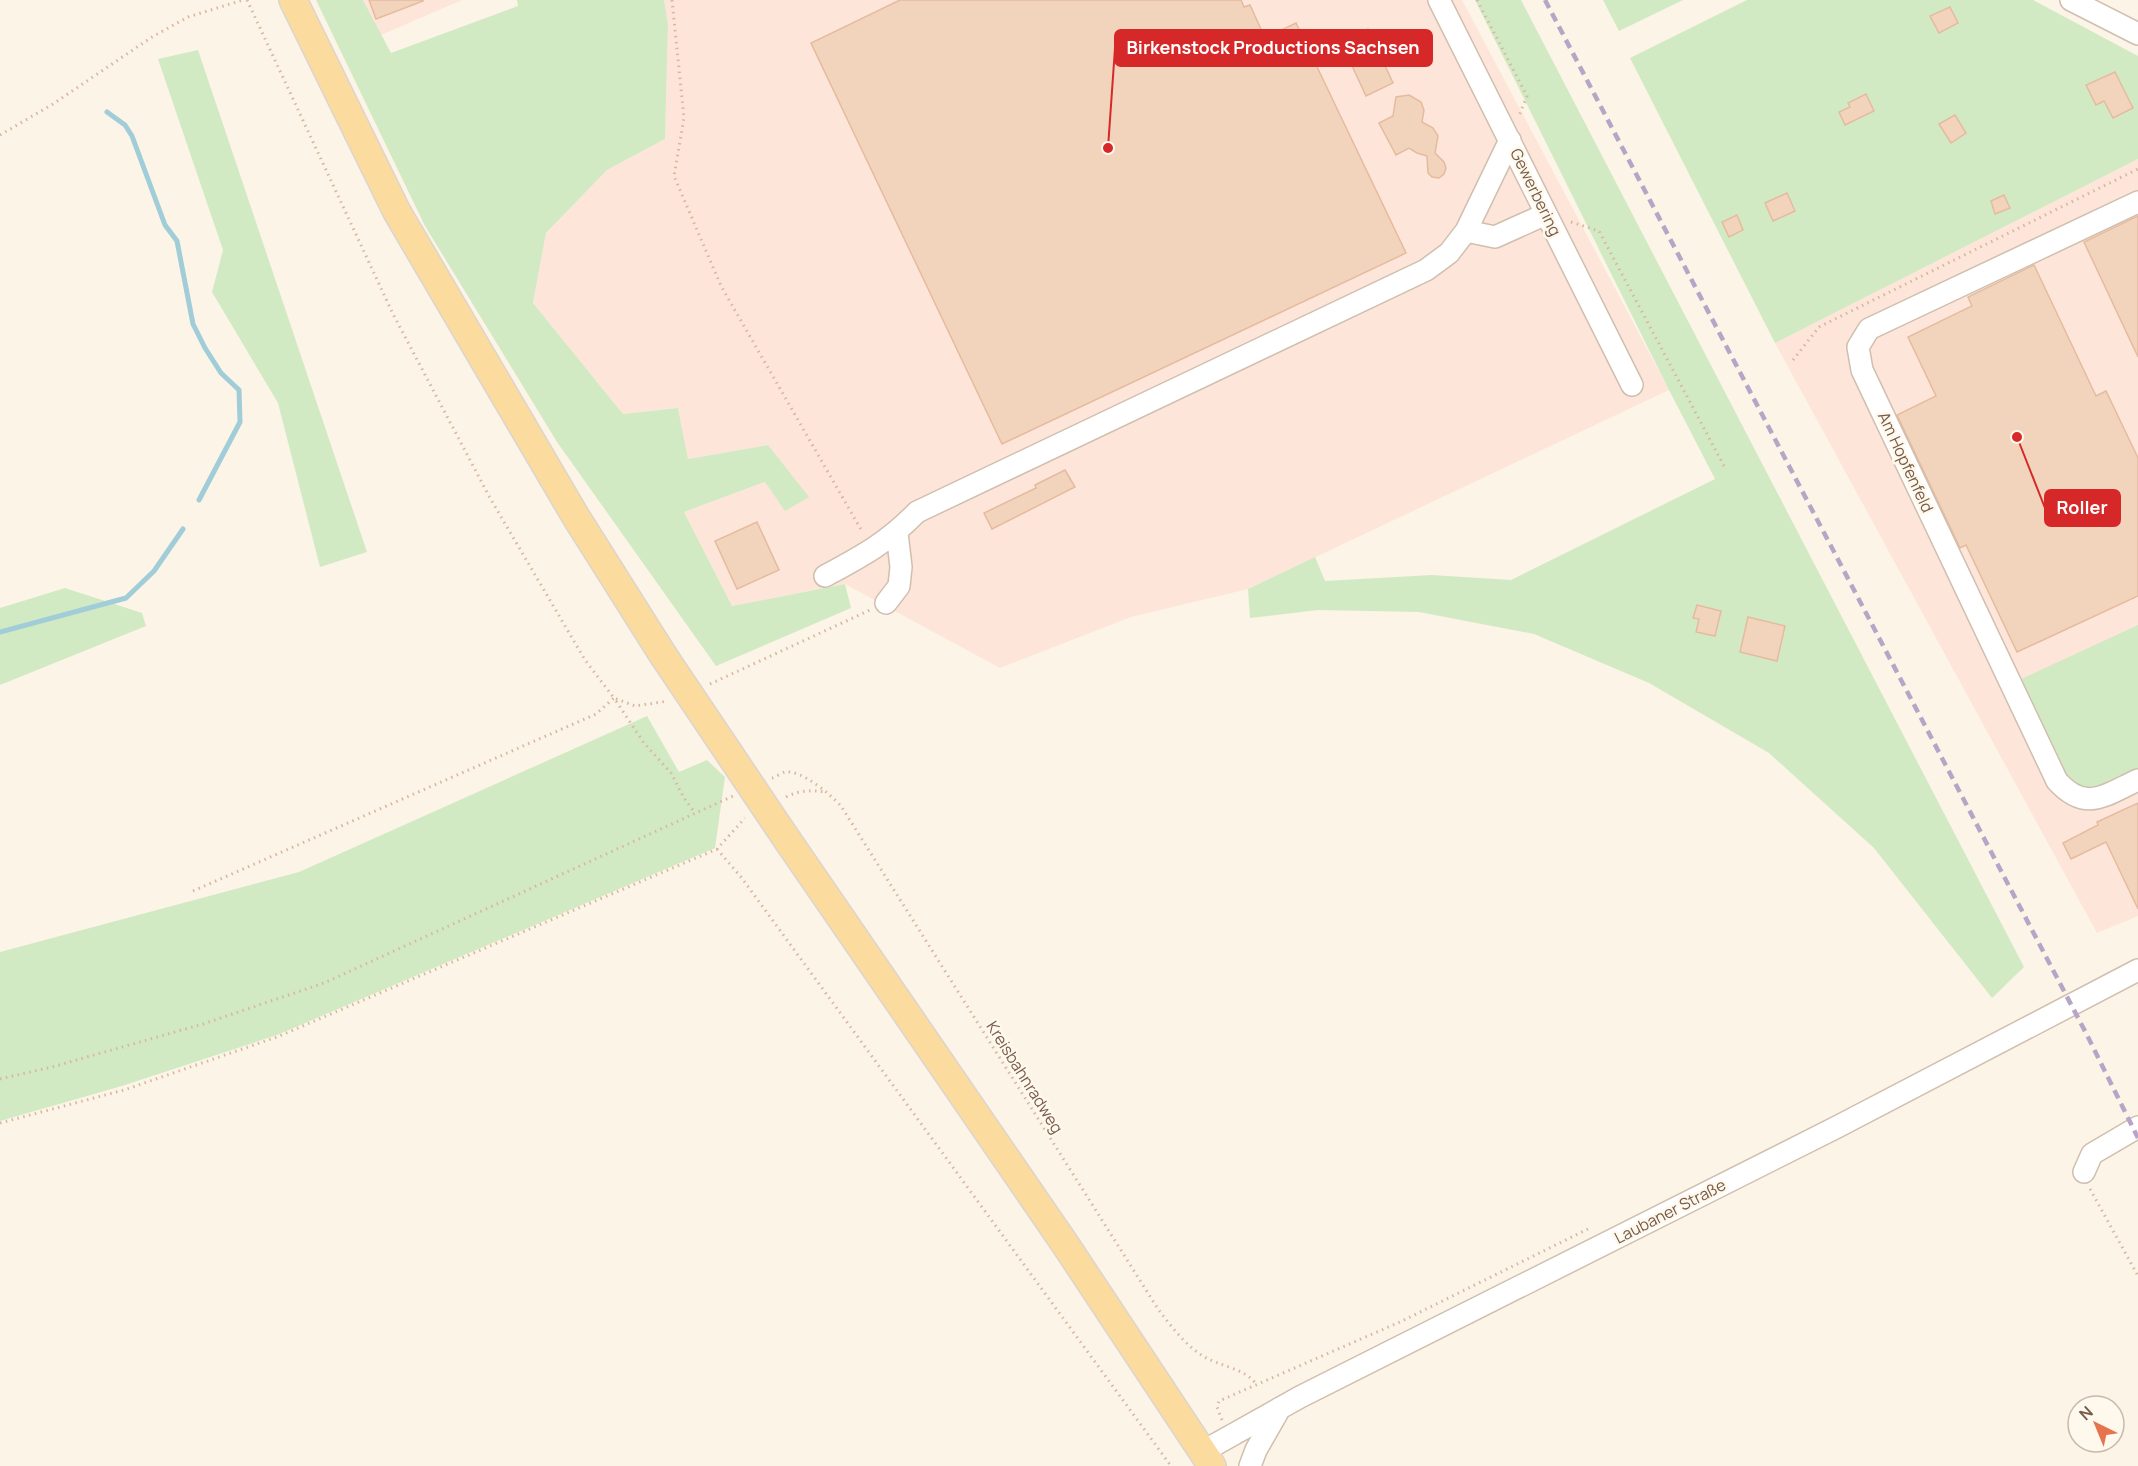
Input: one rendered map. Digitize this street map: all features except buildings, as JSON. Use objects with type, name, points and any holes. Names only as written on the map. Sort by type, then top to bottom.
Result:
[{"type":"main road","points":[[293,0],[397,212],[576,517],[663,655],[1065,1244],[1207,1459]]},
{"type":"street","name":"Gewerbering","points":[[1439,0],[1632,385]]},
{"type":"street","points":[[2071,0],[2138,34]]},
{"type":"street","points":[[825,576],[873,550],[897,533],[917,512],[1426,270],[1449,253],[1466,231],[1510,140]]},
{"type":"street","name":"Am Hopfenfeld","points":[[2138,202],[1869,329],[1858,347],[1862,370],[2058,781],[2067,792],[2090,800],[2138,780]]},
{"type":"street","points":[[1466,231],[1495,237],[1546,214]]},
{"type":"street","points":[[885,603],[899,586],[901,567],[897,533]]},
{"type":"street","name":"Laubaner Straße","points":[[1207,1459],[1228,1437],[1281,1407],[1837,1127],[2138,970]]},
{"type":"street","points":[[2084,1172],[2092,1154],[2138,1127]]},
{"type":"street","points":[[1250,1466],[1256,1450],[1281,1407]]},
{"type":"path","points":[[0,135],[53,104],[152,37],[188,17],[243,0]]},
{"type":"path","points":[[672,0],[684,118],[674,176],[721,286],[873,550]]},
{"type":"path","points":[[1477,0],[1527,96],[1510,140]]},
{"type":"path","points":[[1793,360],[1819,327],[2138,169]]},
{"type":"path","points":[[1546,214],[1599,231],[1724,466]]},
{"type":"path","points":[[193,891],[596,714],[614,698],[644,743],[671,773],[695,813]]},
{"type":"path","name":"Kreisbahnradweg","points":[[765,782],[785,772],[799,774],[828,792],[841,806],[1158,1309],[1176,1333],[1196,1350],[1220,1364],[1247,1375],[1256,1384]]},
{"type":"path","points":[[0,1079],[202,1024],[324,983],[735,795]]},
{"type":"path","points":[[0,1124],[124,1090],[277,1037],[717,849],[748,887],[1171,1466]]},
{"type":"path","points":[[2084,1172],[2093,1197],[2138,1276]]},
{"type":"path","points":[[1228,1437],[1217,1407],[1219,1401],[1400,1322],[1599,1223]]},
{"type":"shaded area","points":[[363,0],[462,0],[381,35]]},
{"type":"shaded area","points":[[664,0],[1462,0],[1669,390],[1248,589],[1131,617],[1000,668],[845,584],[732,606],[684,512],[765,482],[768,445],[688,459],[678,408],[623,414],[533,303],[546,233],[607,170],[665,139],[668,24]]},
{"type":"shaded area","points":[[2138,159],[2138,916],[2097,933],[1775,343]]},
{"type":"green space","points":[[316,0],[363,0],[391,53],[518,6],[517,0],[664,0],[668,24],[665,139],[607,170],[546,233],[533,303],[623,414],[678,408],[688,459],[768,445],[809,497],[785,511],[765,482],[684,512],[732,606],[845,584],[851,608],[716,666],[557,442],[425,226]]},
{"type":"green space","points":[[1475,0],[1521,0],[2024,967],[1992,998],[1874,848],[1769,753],[1649,683],[1534,634],[1419,612],[1318,610],[1250,618],[1248,589],[1315,557],[1325,581],[1432,575],[1511,580],[1715,479]]},
{"type":"green space","points":[[1603,0],[1683,0],[1619,31]]},
{"type":"green space","points":[[1747,0],[2033,0],[2138,56],[2138,159],[1775,343],[1630,58]]},
{"type":"green space","points":[[198,50],[367,552],[320,567],[278,403],[212,292],[223,250],[158,59]]},
{"type":"green space","points":[[65,588],[142,613],[146,626],[0,685],[0,608]]},
{"type":"green space","points":[[2138,625],[2138,770],[2091,791],[2068,783],[2019,680]]},
{"type":"green space","points":[[647,716],[679,772],[707,760],[725,777],[715,848],[277,1035],[122,1086],[0,1121],[0,952],[299,872]]},
{"type":"waterway","points":[[107,112],[125,125],[132,136],[165,225],[177,241],[193,324],[221,373],[239,390],[240,422],[199,500]]},
{"type":"waterway","points":[[0,632],[126,598],[154,571],[183,529]]},
{"type":"railway","points":[[1545,0],[2087,1035],[2138,1138]]},
{"type":"place","name":"Birkenstock Productions Sachsen","points":[[1108,148]]},
{"type":"place","name":"Roller","points":[[2017,437]]}]
